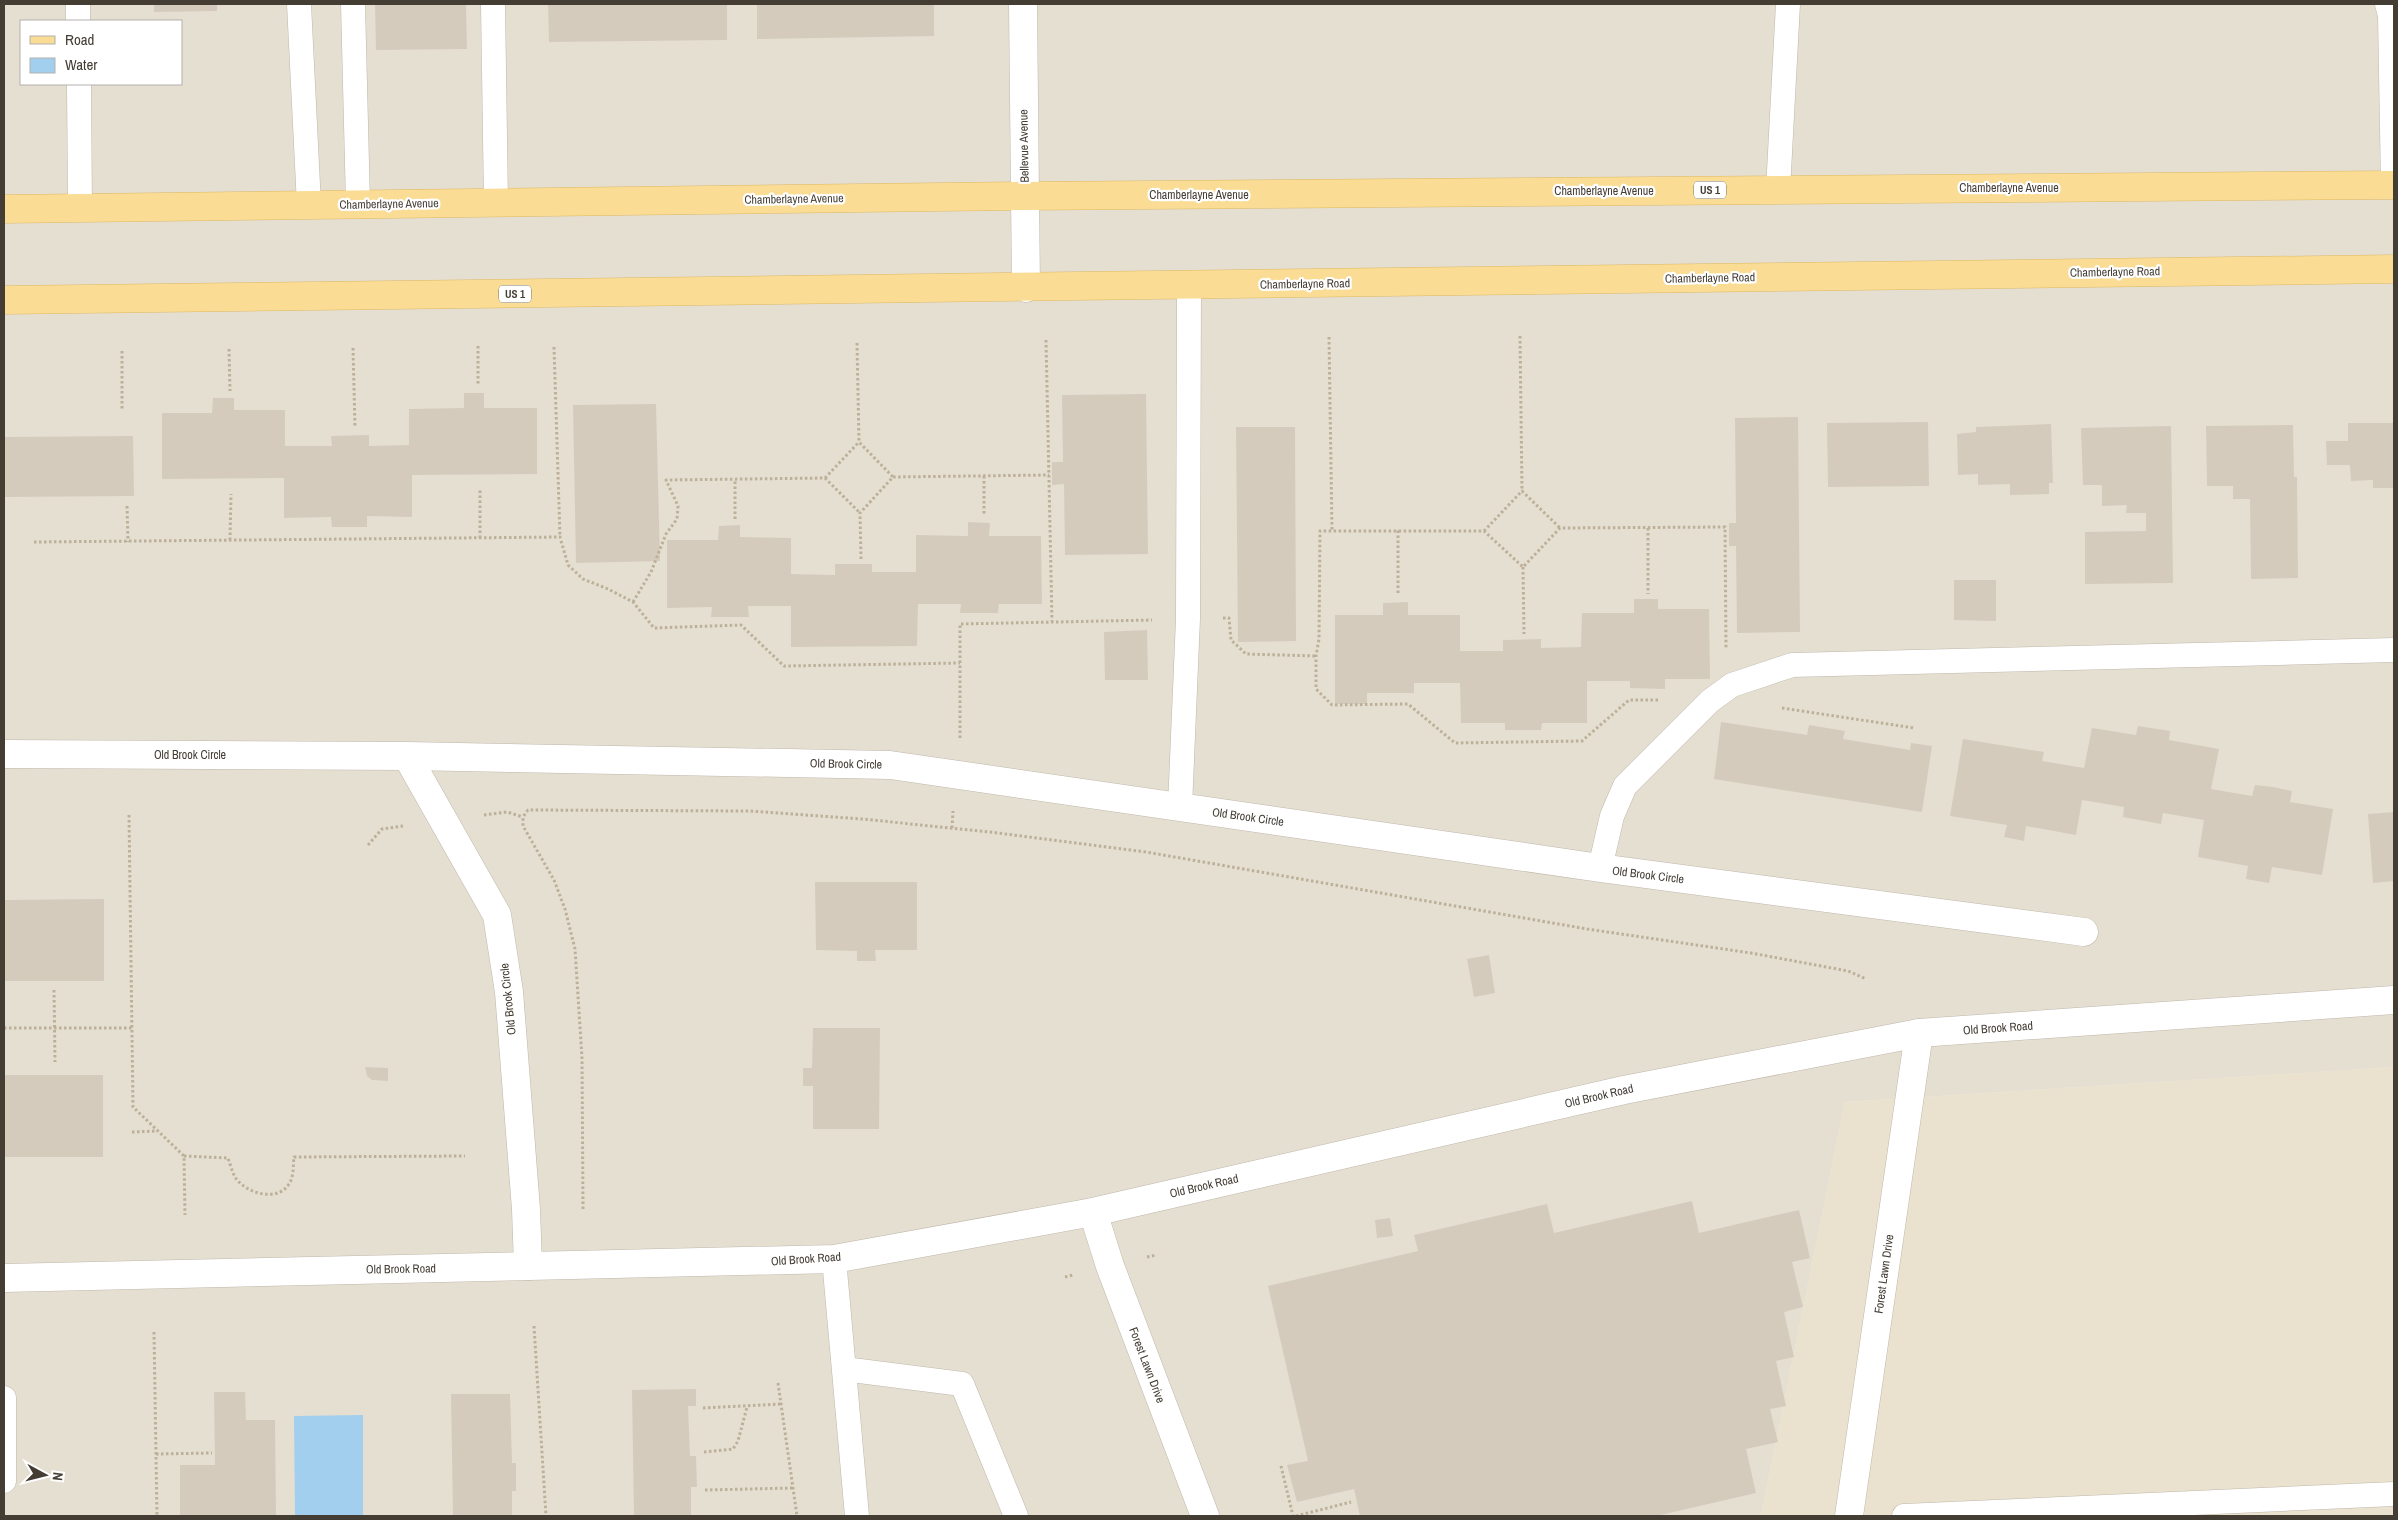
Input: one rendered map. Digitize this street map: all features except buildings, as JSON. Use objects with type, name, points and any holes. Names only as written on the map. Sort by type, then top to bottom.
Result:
[{"type":"main road","name":"Chamberlayne Avenue","points":[[4,209],[1025,196],[2394,185]]},
{"type":"main road","name":"Chamberlayne Road","points":[[1026,288],[2394,269]]},
{"type":"main road","name":"US 1","points":[[4,300],[1026,288]]},
{"type":"street","name":"Bellevue Avenue","points":[[1023,4],[1026,288]]},
{"type":"street","name":"Old Brook Circle","points":[[4,754],[407,756],[890,765],[1600,868],[2084,932]]},
{"type":"street","name":"Old Brook Circle","points":[[407,756],[496,915],[509,992],[528,1266]]},
{"type":"street","name":"Old Brook Road","points":[[4,1278],[834,1259],[1093,1212],[1624,1090],[1919,1032],[2394,1000]]},
{"type":"street","name":"Forest Lawn Drive","points":[[1849,1516],[1919,1032]]},
{"type":"street","name":"Forest Lawn Drive","points":[[1093,1212],[1110,1266],[1205,1516]]},
{"type":"lane","points":[[78,4],[78,20]]},
{"type":"lane","points":[[299,4],[309,205]]},
{"type":"lane","points":[[353,4],[358,204]]},
{"type":"lane","points":[[493,4],[496,203]]},
{"type":"lane","points":[[1778,190],[1788,4]]},
{"type":"lane","points":[[2387,4],[2390,14],[2394,185]]},
{"type":"lane","points":[[79,85],[80,208]]},
{"type":"lane","points":[[1180,807],[1188,619],[1189,285]]},
{"type":"lane","points":[[1600,868],[1612,816],[1625,786],[1710,701],[1732,685],[1792,665],[2394,650]]},
{"type":"lane","points":[[834,1259],[857,1516]]},
{"type":"lane","points":[[844,1369],[962,1384],[1016,1516]]},
{"type":"lane","points":[[4,1398],[4,1480]]},
{"type":"lane","points":[[1904,1516],[2134,1511],[2394,1494]]},
{"type":"path","points":[[1484,530],[1522,491],[1520,336]]},
{"type":"path","points":[[1329,337],[1332,531]]},
{"type":"path","points":[[1046,340],[1052,621]]},
{"type":"path","points":[[825,478],[858,442],[857,343]]},
{"type":"path","points":[[478,346],[478,386]]},
{"type":"path","points":[[554,347],[560,537],[568,565],[583,579],[608,588],[633,602],[654,628],[741,625],[784,666],[960,663]]},
{"type":"path","points":[[353,348],[354,428]]},
{"type":"path","points":[[229,349],[230,391]]},
{"type":"path","points":[[122,351],[122,409]]},
{"type":"path","points":[[858,442],[893,477],[1049,475]]},
{"type":"path","points":[[984,476],[984,516]]},
{"type":"path","points":[[860,513],[893,477]]},
{"type":"path","points":[[633,602],[651,572],[666,534],[677,519],[678,506],[666,480],[825,478],[860,513],[861,559]]},
{"type":"path","points":[[735,479],[735,519]]},
{"type":"path","points":[[480,489],[480,538]]},
{"type":"path","points":[[1522,491],[1560,528],[1725,527],[1726,651]]},
{"type":"path","points":[[230,540],[231,494]]},
{"type":"path","points":[[127,506],[128,542]]},
{"type":"path","points":[[1522,567],[1560,528]]},
{"type":"path","points":[[1648,528],[1648,594]]},
{"type":"path","points":[[1398,530],[1398,593]]},
{"type":"path","points":[[1524,634],[1522,567],[1484,530],[1320,531],[1320,640],[1316,656],[1316,689],[1332,705],[1408,704],[1455,743],[1582,741],[1629,700],[1668,700]]},
{"type":"path","points":[[34,542],[560,537]]},
{"type":"path","points":[[1221,618],[1229,618],[1231,640],[1246,654],[1316,656]]},
{"type":"path","points":[[960,728],[960,624],[1160,620]]},
{"type":"path","points":[[1779,707],[1914,728]]},
{"type":"path","points":[[583,1209],[582,1049],[575,949],[565,909],[554,880],[524,826],[523,818],[528,810],[540,808],[727,810],[862,819],[1146,852],[1587,929],[1751,953],[1848,971],[1866,979]]},
{"type":"path","points":[[952,828],[954,810]]},
{"type":"path","points":[[507,812],[523,818]]},
{"type":"path","points":[[130,815],[133,1107],[184,1156],[228,1158],[235,1177],[246,1188],[265,1195],[281,1193],[290,1183],[294,1157],[465,1156]]},
{"type":"path","points":[[368,844],[382,829]]},
{"type":"path","points":[[54,990],[55,1062]]},
{"type":"path","points":[[4,1028],[132,1028]]},
{"type":"path","points":[[132,1132],[158,1131]]},
{"type":"path","points":[[184,1156],[185,1215]]},
{"type":"path","points":[[534,1326],[546,1516]]},
{"type":"path","points":[[154,1332],[156,1516]]},
{"type":"path","points":[[778,1383],[797,1516]]},
{"type":"path","points":[[703,1408],[781,1404]]},
{"type":"path","points":[[704,1452],[732,1449],[741,1434],[747,1406]]},
{"type":"path","points":[[156,1454],[212,1453]]},
{"type":"path","points":[[1281,1466],[1294,1516],[1352,1502]]},
{"type":"path","points":[[706,1490],[793,1488]]},
{"type":"shaded area","points":[[4,4],[2394,4],[2394,1067],[1845,1102],[1761,1516],[4,1516]]},
{"type":"shaded area","points":[[2394,1067],[2394,1516],[1761,1516],[1845,1102]]},
{"type":"water","points":[[363,1415],[363,1516],[295,1516],[294,1416]]}]
